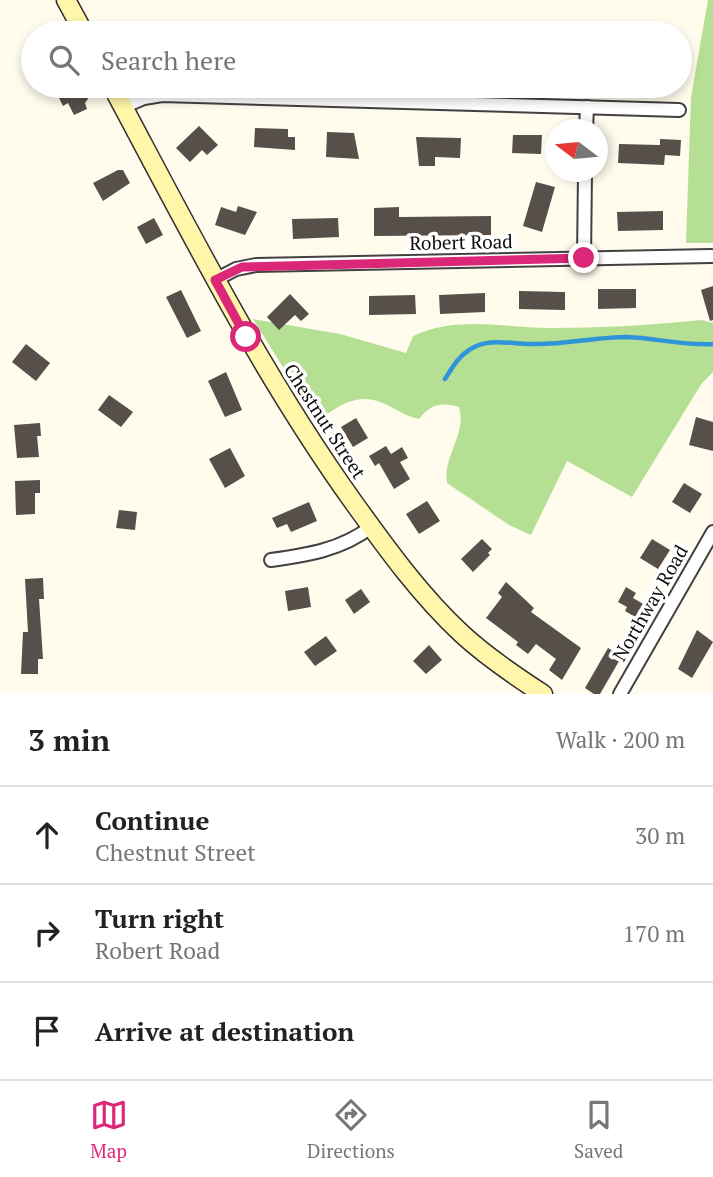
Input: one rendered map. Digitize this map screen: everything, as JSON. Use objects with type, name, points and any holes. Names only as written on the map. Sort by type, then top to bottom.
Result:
[{"type":"main road","points":[[66,0],[77,21]]},
{"type":"main road","name":"Chestnut Street","points":[[119,98],[215,280],[290,409],[371,527],[452,624],[494,661],[543,694]]},
{"type":"street","points":[[124,107],[144,98]]},
{"type":"street","points":[[268,98],[679,110]]},
{"type":"street","points":[[586,119],[587,107]]},
{"type":"street","points":[[584,258],[585,182]]},
{"type":"street","name":"Robert Road","points":[[215,280],[249,266],[711,256]]},
{"type":"street","points":[[271,560],[320,552],[351,540],[371,527]]},
{"type":"street","name":"Northway Road","points":[[620,694],[713,532]]},
{"type":"green space","points":[[708,0],[713,0],[713,243],[686,243],[692,91]]},
{"type":"green space","points":[[253,319],[340,334],[406,353],[413,336],[464,324],[551,328],[702,320],[713,323],[713,372],[702,383],[632,497],[567,461],[531,535],[509,525],[447,483],[448,463],[460,426],[459,407],[437,405],[419,419],[383,403],[365,399],[348,402],[317,422]]},
{"type":"building","points":[[59,98],[88,99],[85,103],[87,109],[74,115],[68,103],[63,106]]},
{"type":"building","points":[[199,126],[218,145],[207,155],[202,150],[190,162],[176,148]]},
{"type":"building","points":[[255,128],[288,129],[288,137],[295,137],[295,150],[254,147]]},
{"type":"building","points":[[327,132],[354,133],[359,159],[326,157]]},
{"type":"building","points":[[513,135],[542,135],[541,154],[512,153]]},
{"type":"building","points":[[416,137],[461,138],[460,158],[435,157],[435,166],[419,166]]},
{"type":"building","points":[[660,139],[681,140],[680,156],[665,155],[664,165],[618,163],[619,144],[660,145]]},
{"type":"building","points":[[123,170],[130,183],[103,201],[93,183]]},
{"type":"building","points":[[536,182],[555,187],[542,232],[523,226]]},
{"type":"building","points":[[238,206],[257,212],[245,235],[215,225],[221,207],[236,212]]},
{"type":"building","points":[[399,207],[399,217],[491,216],[491,235],[374,236],[374,208]]},
{"type":"building","points":[[663,211],[663,230],[618,231],[617,212]]},
{"type":"building","points":[[154,218],[163,235],[146,244],[137,227]]},
{"type":"building","points":[[338,218],[339,237],[293,239],[292,219]]},
{"type":"building","points":[[713,286],[713,320],[710,321],[701,290]]},
{"type":"building","points":[[598,289],[636,289],[636,308],[598,309]]},
{"type":"building","points":[[181,290],[201,331],[187,338],[166,297]]},
{"type":"building","points":[[519,291],[565,292],[565,310],[519,309]]},
{"type":"building","points":[[485,293],[485,312],[440,314],[439,295]]},
{"type":"building","points":[[290,294],[309,314],[301,321],[295,315],[279,330],[267,317]]},
{"type":"building","points":[[415,295],[416,314],[369,315],[369,296]]},
{"type":"building","points":[[26,344],[50,363],[36,381],[12,362]]},
{"type":"building","points":[[226,372],[242,410],[225,417],[208,381]]},
{"type":"building","points":[[109,395],[133,412],[121,427],[98,410]]},
{"type":"building","points":[[696,417],[713,422],[713,451],[689,445]]},
{"type":"building","points":[[356,418],[368,438],[353,447],[341,427]]},
{"type":"building","points":[[40,423],[41,436],[37,436],[39,457],[17,458],[14,425]]},
{"type":"building","points":[[386,446],[391,454],[402,447],[408,458],[400,462],[410,479],[394,489],[379,463],[375,466],[369,456]]},
{"type":"building","points":[[230,448],[245,476],[225,488],[209,459]]},
{"type":"building","points":[[40,480],[40,493],[35,493],[35,514],[16,515],[15,481]]},
{"type":"building","points":[[684,483],[702,494],[690,513],[672,502]]},
{"type":"building","points":[[427,501],[440,521],[419,534],[406,514]]},
{"type":"building","points":[[309,502],[317,521],[291,532],[287,524],[277,528],[272,518]]},
{"type":"building","points":[[119,510],[137,512],[135,530],[116,528]]},
{"type":"building","points":[[482,539],[492,549],[488,553],[490,555],[473,572],[461,559]]},
{"type":"building","points":[[652,539],[670,550],[658,569],[640,558]]},
{"type":"building","points":[[43,578],[44,599],[39,599],[43,659],[38,659],[38,674],[21,674],[23,632],[28,632],[25,579]]},
{"type":"building","points":[[506,582],[534,608],[531,612],[581,648],[562,680],[549,670],[556,659],[536,644],[528,654],[516,645],[518,642],[486,618],[502,597],[498,593]]},
{"type":"building","points":[[308,587],[311,607],[288,611],[285,591]]},
{"type":"building","points":[[626,587],[636,593],[633,598],[652,609],[644,622],[625,611],[627,607],[618,602]]},
{"type":"building","points":[[361,589],[370,602],[354,614],[345,600]]},
{"type":"building","points":[[697,630],[713,642],[692,678],[678,669]]},
{"type":"building","points":[[326,636],[337,651],[315,666],[304,652]]},
{"type":"building","points":[[429,645],[442,660],[426,674],[413,661]]},
{"type":"building","points":[[608,648],[622,656],[600,694],[594,694],[585,688]]},
{"type":"waterway","points":[[445,379],[465,353],[476,346],[491,342],[543,344],[627,337],[713,344]]},
{"type":"route","points":[[246,337],[215,280],[242,267],[584,258]]}]
